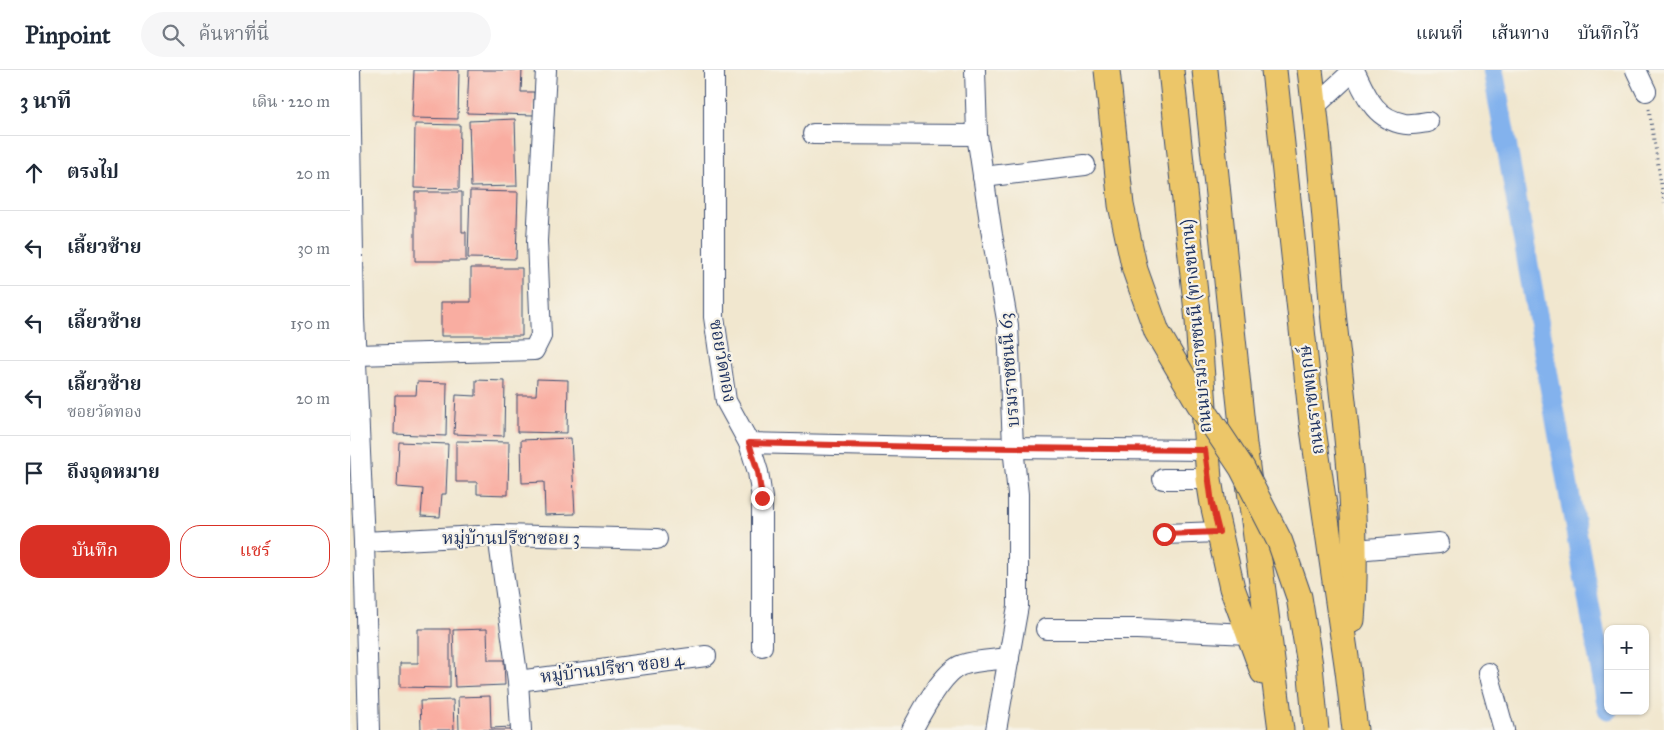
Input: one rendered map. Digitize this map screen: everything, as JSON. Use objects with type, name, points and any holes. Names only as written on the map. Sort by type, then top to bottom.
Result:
[{"type":"main road","points":[[1107,70],[1121,205],[1135,270],[1158,332],[1198,402],[1242,468],[1280,542],[1299,597],[1310,665],[1316,730]]},
{"type":"main road","name":"ถนนบรมราชชนนี (ทางขนาน)","points":[[1171,70],[1198,321],[1205,450],[1209,479],[1232,588],[1280,726]]},
{"type":"main road","points":[[1205,70],[1244,444],[1280,726]]},
{"type":"main road","name":"ถนนราชพฤกษ์","points":[[1274,70],[1312,422],[1355,730]]},
{"type":"main road","points":[[1310,70],[1351,490],[1355,550],[1354,602],[1348,671]]},
{"type":"street","points":[[350,70],[356,355],[364,542],[369,730]]},
{"type":"street","points":[[356,355],[534,350],[541,336],[537,241],[546,70]]},
{"type":"street","name":"ซอยวัดทอง","points":[[714,70],[714,317],[726,401],[749,443],[758,472],[762,498],[762,646]]},
{"type":"street","name":"บรมราชชนนี 63","points":[[975,70],[977,135],[1008,325],[1018,494],[1018,606],[996,730]]},
{"type":"street","points":[[1314,106],[1354,70],[1370,101],[1383,117],[1405,124],[1428,122]]},
{"type":"street","points":[[1636,70],[1646,91]]},
{"type":"street","points":[[813,134],[977,135]]},
{"type":"street","points":[[983,177],[1085,165]]},
{"type":"street","points":[[749,443],[1205,450]]},
{"type":"street","points":[[1163,479],[1209,479]]},
{"type":"street","points":[[1164,534],[1219,532]]},
{"type":"street","points":[[498,535],[518,681],[521,730]]},
{"type":"street","name":"หมู่บ้านปรีชาซอย 3","points":[[364,542],[498,535],[657,539]]},
{"type":"street","points":[[1355,550],[1439,543]]},
{"type":"street","points":[[1046,629],[1137,629],[1249,634]]},
{"type":"street","name":"หมู่บ้านปรีชา ซอย 4","points":[[518,681],[706,656]]},
{"type":"street","points":[[912,730],[942,681],[960,665],[1009,658]]},
{"type":"street","points":[[1488,673],[1504,730]]},
{"type":"path","points":[[1646,91],[1664,203]]},
{"type":"building","points":[[414,70],[459,70],[458,119],[412,118]]},
{"type":"building","points":[[469,70],[522,70],[521,92],[534,92],[534,115],[467,113]]},
{"type":"building","points":[[515,119],[517,186],[471,187],[469,121]]},
{"type":"building","points":[[415,124],[460,125],[459,189],[414,188]]},
{"type":"building","points":[[470,191],[518,192],[516,259],[468,258]]},
{"type":"building","points":[[415,192],[462,192],[462,232],[466,232],[466,261],[415,261]]},
{"type":"building","points":[[471,268],[522,268],[522,336],[441,336],[441,302],[471,302]]},
{"type":"building","points":[[537,379],[568,380],[567,433],[517,432],[517,395],[536,395]]},
{"type":"building","points":[[476,380],[505,381],[504,436],[454,434],[456,395],[476,396]]},
{"type":"building","points":[[417,382],[447,383],[446,436],[394,434],[395,395],[416,395]]},
{"type":"building","points":[[571,438],[575,514],[545,515],[544,482],[522,483],[521,440]]},
{"type":"building","points":[[456,441],[509,442],[508,495],[477,494],[477,482],[456,482]]},
{"type":"building","points":[[399,442],[448,444],[446,494],[442,494],[440,517],[421,516],[423,489],[397,487]]},
{"type":"building","points":[[418,629],[450,629],[450,688],[400,687],[400,663],[418,663]]},
{"type":"building","points":[[487,629],[488,660],[504,660],[505,685],[455,687],[453,630]]},
{"type":"building","points":[[490,696],[491,728],[512,727],[512,730],[459,730],[458,697]]},
{"type":"building","points":[[453,700],[454,730],[421,730],[420,701]]},
{"type":"waterway","points":[[1493,70],[1604,687]]},
{"type":"route","points":[[762,498],[758,472],[749,443],[1205,450],[1212,504],[1219,532],[1164,534]]}]
